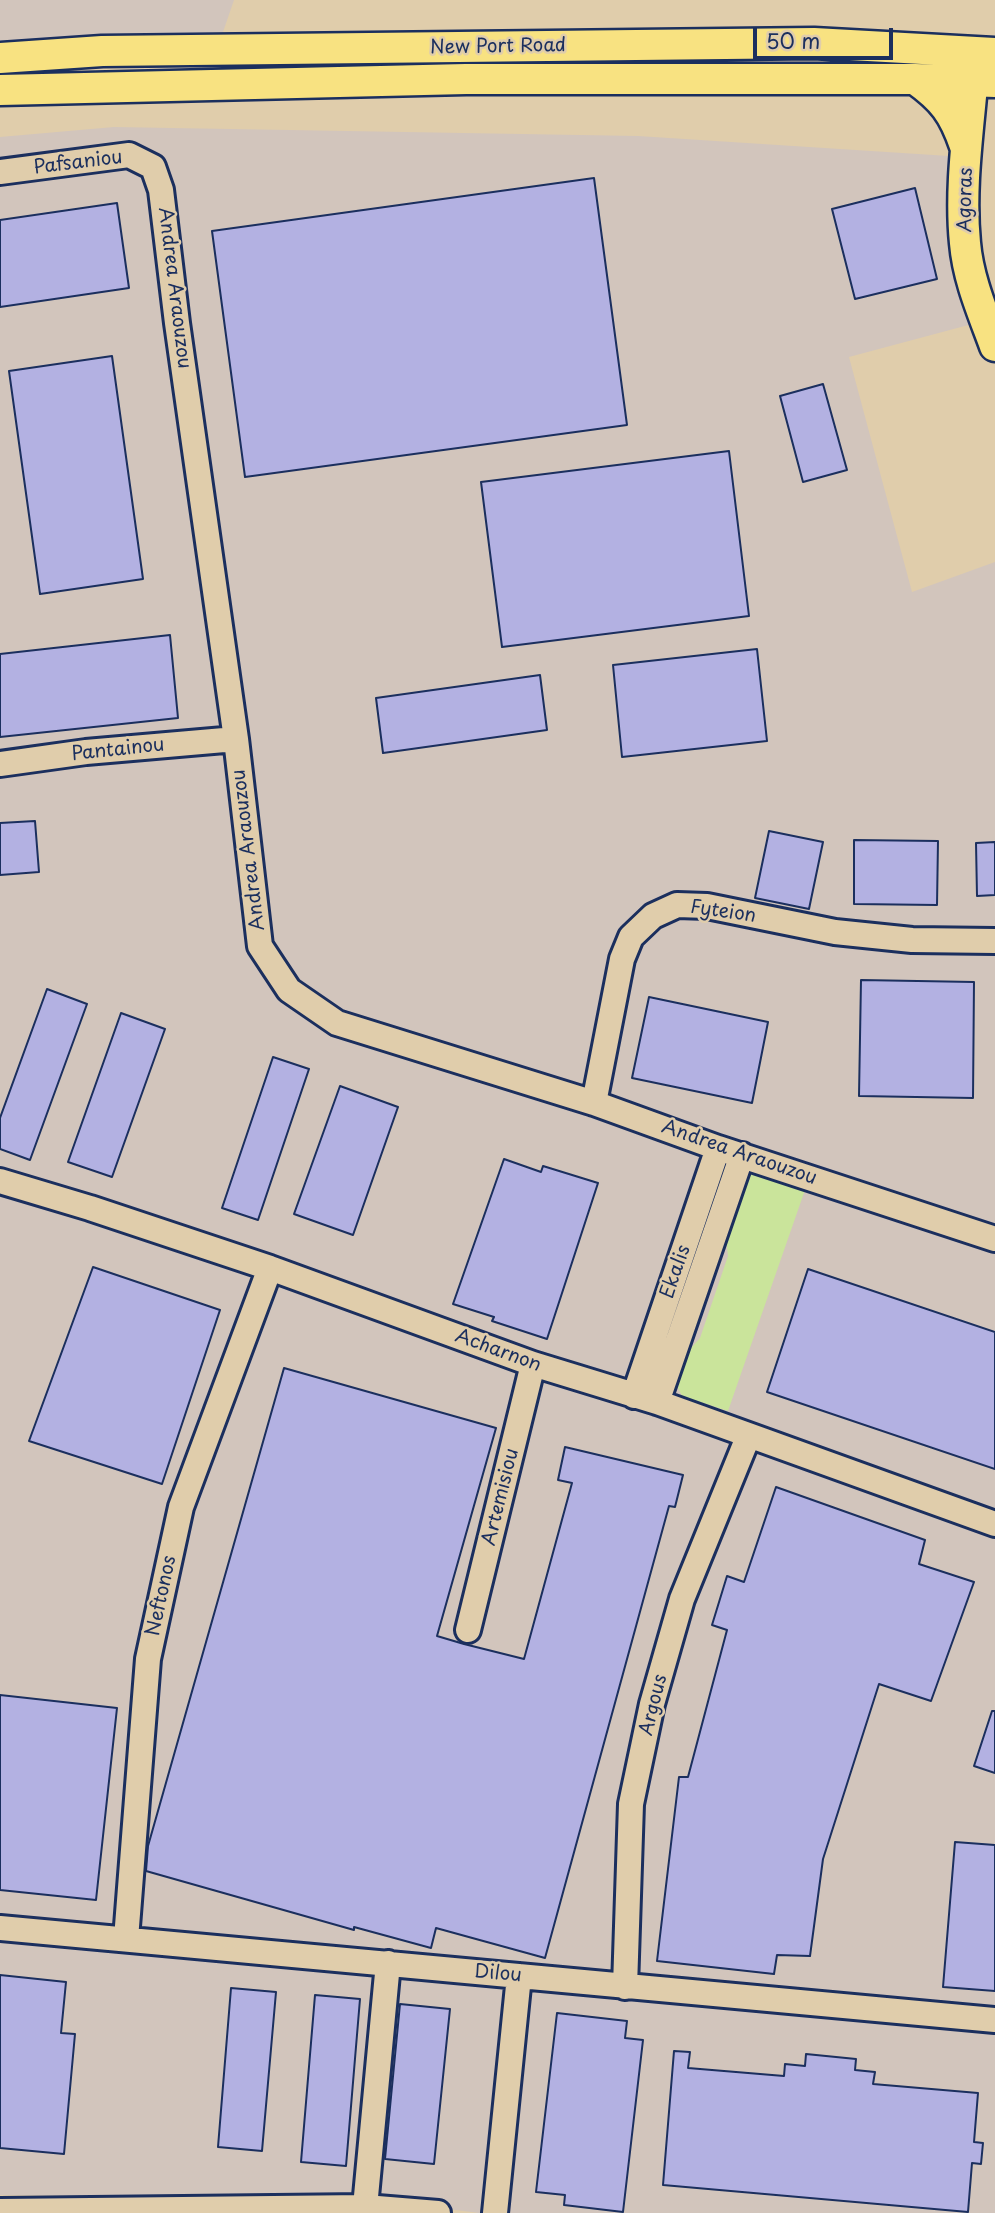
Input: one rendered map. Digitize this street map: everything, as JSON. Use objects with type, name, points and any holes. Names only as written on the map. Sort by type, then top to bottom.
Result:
[{"type":"main road","name":"New Port Road","points":[[0,58],[102,51],[814,43],[985,52]]},
{"type":"main road","name":"Agoras","points":[[985,52],[991,82],[967,153],[965,245],[973,283],[995,346]]},
{"type":"main road","name":"New Port Road","points":[[0,90],[466,79],[915,79],[991,82]]},
{"type":"main road","points":[[915,79],[946,106],[960,130],[967,153]]},
{"type":"street","name":"Pafsaniou","points":[[0,172],[129,155],[153,167]]},
{"type":"street","name":"Andrea Araouzou","points":[[153,167],[161,190],[177,323],[236,739],[260,946],[289,990],[337,1023],[594,1103],[995,1239]]},
{"type":"street","name":"Pantainou","points":[[0,764],[86,752],[236,739]]},
{"type":"street","name":"Fyteion","points":[[594,1103],[622,959],[631,937],[653,916],[677,905],[707,906],[835,932],[912,940],[995,941]]},
{"type":"street","name":"Ekalis","points":[[645,1399],[730,1151]]},
{"type":"street","name":"Acharnon","points":[[0,1181],[270,1268],[533,1364],[645,1399],[995,1524]]},
{"type":"street","name":"Neftonos","points":[[126,1939],[148,1660],[167,1571],[181,1507],[270,1268]]},
{"type":"street","name":"Artemisiou","points":[[468,1630],[533,1364]]},
{"type":"street","name":"Argous","points":[[625,1987],[631,1804],[652,1704],[682,1599],[748,1437]]},
{"type":"street","name":"Dilou","points":[[0,1928],[995,2021]]},
{"type":"street","points":[[365,2207],[388,1963]]},
{"type":"street","points":[[495,2213],[519,1976]]},
{"type":"street","points":[[0,2211],[365,2207],[438,2213]]},
{"type":"shaded area","points":[[0,0],[234,0],[223,32],[0,49]]},
{"type":"shaded area","points":[[114,127],[638,136],[980,158],[976,323],[849,357],[912,592],[995,562],[995,2213],[479,2213],[364,2198],[0,2195],[0,137]]},
{"type":"green space","points":[[758,1170],[806,1187],[728,1411],[682,1396],[674,1380],[675,1366],[700,1338],[728,1256],[725,1230],[741,1181]]},
{"type":"building","points":[[594,178],[627,425],[245,477],[212,231]]},
{"type":"building","points":[[915,188],[937,279],[855,299],[832,209]]},
{"type":"building","points":[[117,203],[129,288],[0,307],[0,220]]},
{"type":"building","points":[[112,356],[143,579],[40,594],[9,371]]},
{"type":"building","points":[[823,384],[847,470],[803,482],[780,396]]},
{"type":"building","points":[[729,451],[749,616],[502,647],[481,482]]},
{"type":"building","points":[[170,635],[178,718],[0,737],[0,654]]},
{"type":"building","points":[[757,649],[767,741],[622,757],[613,665]]},
{"type":"building","points":[[540,675],[547,730],[383,753],[376,698]]},
{"type":"building","points":[[35,821],[39,872],[0,875],[0,823]]},
{"type":"building","points":[[769,831],[823,842],[809,909],[755,898]]},
{"type":"building","points":[[854,840],[938,841],[937,905],[854,904]]},
{"type":"building","points":[[995,842],[995,895],[977,896],[976,843]]},
{"type":"building","points":[[861,980],[974,982],[973,1098],[859,1096]]},
{"type":"building","points":[[47,989],[87,1004],[30,1160],[0,1149],[0,1118]]},
{"type":"building","points":[[649,997],[768,1022],[752,1103],[632,1078]]},
{"type":"building","points":[[121,1013],[165,1029],[112,1177],[68,1162]]},
{"type":"building","points":[[273,1057],[309,1069],[258,1220],[222,1208]]},
{"type":"building","points":[[340,1086],[398,1107],[353,1235],[294,1214]]},
{"type":"building","points":[[504,1159],[541,1172],[543,1166],[598,1183],[547,1339],[492,1321],[494,1317],[453,1304]]},
{"type":"building","points":[[93,1267],[220,1310],[162,1484],[29,1441]]},
{"type":"building","points":[[808,1269],[995,1332],[995,1469],[767,1392]]},
{"type":"building","points":[[284,1368],[496,1428],[437,1636],[464,1644],[524,1659],[572,1483],[558,1480],[565,1447],[683,1475],[675,1507],[669,1506],[545,1958],[436,1928],[431,1948],[354,1927],[354,1930],[146,1871],[148,1846]]},
{"type":"building","points":[[776,1487],[925,1540],[919,1564],[974,1582],[931,1701],[879,1684],[823,1859],[810,1956],[777,1955],[774,1974],[657,1961],[679,1777],[688,1777],[727,1630],[712,1625],[727,1576],[744,1582]]},
{"type":"building","points":[[0,1695],[117,1708],[96,1900],[0,1890]]},
{"type":"building","points":[[992,1711],[995,1711],[995,1773],[974,1766]]},
{"type":"building","points":[[955,1842],[995,1845],[995,1991],[943,1987]]},
{"type":"building","points":[[0,1975],[66,1982],[61,2033],[75,2034],[64,2154],[0,2148]]},
{"type":"building","points":[[231,1988],[276,1992],[262,2151],[218,2147]]},
{"type":"building","points":[[315,1995],[360,1999],[346,2166],[301,2162]]},
{"type":"building","points":[[400,2004],[450,2009],[434,2164],[385,2159]]},
{"type":"building","points":[[557,2013],[627,2021],[625,2038],[643,2040],[623,2212],[564,2205],[565,2195],[536,2192]]},
{"type":"building","points":[[674,2051],[690,2052],[688,2068],[784,2076],[785,2064],[805,2066],[806,2054],[856,2059],[855,2070],[875,2072],[873,2084],[978,2093],[974,2142],[983,2143],[981,2164],[972,2163],[968,2212],[663,2185]]}]
